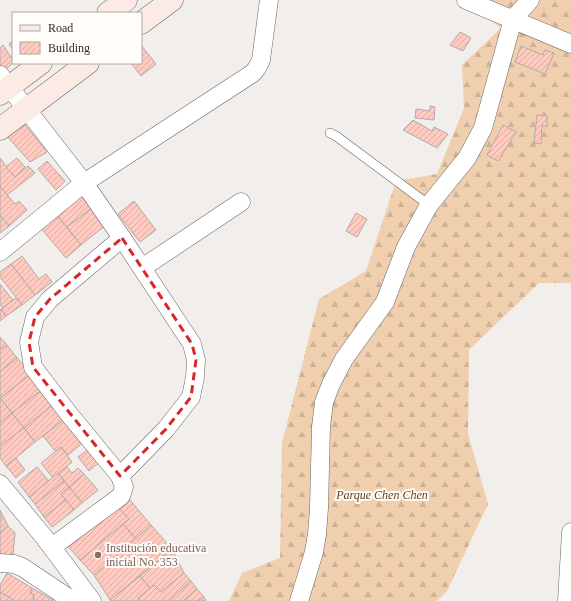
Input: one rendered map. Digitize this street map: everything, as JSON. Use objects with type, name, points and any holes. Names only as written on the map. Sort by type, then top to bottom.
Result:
[{"type":"street","points":[[109,12],[126,0]]},
{"type":"street","points":[[142,22],[172,0]]},
{"type":"street","points":[[0,252],[84,183],[253,73],[261,60],[269,0]]},
{"type":"street","points":[[466,0],[571,44]]},
{"type":"street","points":[[299,601],[314,552],[317,534],[321,427],[324,402],[331,384],[344,359],[385,302],[406,247],[429,205],[467,158],[483,128],[513,19],[530,0]]},
{"type":"street","points":[[39,64],[3,85],[27,109],[84,183],[192,344],[196,360],[195,377],[190,397],[166,429],[120,476]]},
{"type":"street","points":[[0,129],[87,64]]},
{"type":"street","points":[[142,268],[241,202]]},
{"type":"street","points":[[52,548],[121,496],[124,487],[120,476],[33,367],[29,342],[35,317],[50,299],[122,238]]},
{"type":"street","points":[[0,484],[52,548],[92,601]]},
{"type":"street","points":[[567,601],[571,532]]},
{"type":"street","points":[[0,563],[14,564],[22,567],[73,601]]},
{"type":"lane","points":[[330,133],[429,205]]},
{"type":"highlighted area","points":[[122,238],[192,344],[196,360],[191,397],[166,429],[120,476],[33,367],[29,342],[35,317],[50,299]]},
{"type":"green space","name":"Parque Chen Chen","points":[[462,0],[571,0],[571,283],[539,283],[469,350],[468,434],[488,504],[447,591],[437,601],[229,601],[242,573],[280,558],[282,443],[319,299],[366,271],[396,181],[437,174],[464,108],[462,65],[501,28]]},
{"type":"building","points":[[460,32],[471,38],[463,51],[450,45]]},
{"type":"building","points":[[12,42],[12,48],[9,44]]},
{"type":"building","points":[[3,45],[12,58],[12,64],[2,72],[0,69],[0,48]]},
{"type":"building","points":[[142,46],[156,64],[141,76],[132,64],[142,64]]},
{"type":"building","points":[[521,46],[543,55],[545,50],[554,53],[545,74],[515,62]]},
{"type":"building","points":[[430,106],[435,107],[434,120],[415,118],[416,109],[430,111]]},
{"type":"building","points":[[537,115],[547,116],[547,127],[542,125],[541,144],[534,143]]},
{"type":"building","points":[[413,120],[432,131],[434,127],[448,134],[437,148],[403,130]]},
{"type":"building","points":[[22,121],[47,152],[30,162],[5,134]]},
{"type":"building","points":[[503,125],[516,132],[498,161],[487,155]]},
{"type":"building","points":[[0,158],[15,177],[28,166],[35,173],[7,195],[0,186]]},
{"type":"building","points":[[17,158],[25,167],[15,177],[6,167]]},
{"type":"building","points":[[47,161],[65,181],[56,190],[38,169]]},
{"type":"building","points":[[0,186],[15,204],[19,201],[27,210],[9,226],[0,215]]},
{"type":"building","points":[[81,193],[92,208],[67,227],[55,213]]},
{"type":"building","points":[[134,201],[156,230],[140,242],[118,214]]},
{"type":"building","points":[[92,208],[106,225],[81,245],[67,227]]},
{"type":"building","points":[[55,213],[81,245],[66,258],[39,226]]},
{"type":"building","points":[[356,213],[367,219],[357,237],[346,231]]},
{"type":"building","points":[[0,215],[9,226],[0,233]]},
{"type":"building","points":[[22,256],[39,279],[46,274],[52,282],[35,295],[11,264]]},
{"type":"building","points":[[11,264],[35,295],[22,305],[0,277],[0,272]]},
{"type":"building","points":[[0,284],[13,300],[3,308],[0,305]]},
{"type":"building","points":[[16,298],[22,305],[6,316],[1,309]]},
{"type":"building","points":[[1,309],[6,316],[0,321],[0,310]]},
{"type":"building","points":[[0,337],[7,345],[0,350]]},
{"type":"building","points":[[7,345],[17,358],[0,372],[0,350]]},
{"type":"building","points":[[17,358],[31,374],[0,398],[0,372]]},
{"type":"building","points":[[31,374],[43,389],[12,413],[0,398]]},
{"type":"building","points":[[43,389],[54,404],[24,428],[12,413]]},
{"type":"building","points":[[0,398],[12,413],[0,423]]},
{"type":"building","points":[[54,404],[66,418],[35,442],[24,428]]},
{"type":"building","points":[[12,413],[24,428],[0,446],[0,423]]},
{"type":"building","points":[[66,418],[85,441],[68,455],[61,447],[56,452],[43,436]]},
{"type":"building","points":[[24,428],[35,442],[6,466],[0,458],[0,446]]},
{"type":"building","points":[[61,447],[72,462],[53,478],[41,463]]},
{"type":"building","points":[[90,448],[101,461],[89,471],[78,457]]},
{"type":"building","points":[[16,458],[25,470],[16,478],[6,466]]},
{"type":"building","points":[[37,467],[49,481],[29,497],[18,482]]},
{"type":"building","points":[[67,467],[72,473],[78,468],[84,474],[69,487],[58,473]]},
{"type":"building","points":[[58,473],[64,481],[35,504],[29,497]]},
{"type":"building","points":[[84,474],[98,490],[82,503],[69,487]]},
{"type":"building","points":[[64,481],[69,487],[61,494],[66,500],[44,517],[35,504]]},
{"type":"building","points":[[69,487],[82,503],[74,510],[61,494]]},
{"type":"building","points":[[125,494],[151,525],[136,539],[123,524],[129,519],[114,503]]},
{"type":"building","points":[[66,500],[74,510],[52,527],[44,517]]},
{"type":"building","points":[[114,503],[129,519],[80,560],[65,543]]},
{"type":"building","points":[[0,510],[3,516],[0,519]]},
{"type":"building","points":[[3,516],[8,526],[0,533],[0,519]]},
{"type":"building","points":[[123,524],[136,539],[94,575],[80,560]]},
{"type":"building","points":[[151,525],[172,549],[110,600],[94,575]]},
{"type":"building","points":[[8,526],[15,533],[13,554],[0,556],[0,533]]},
{"type":"building","points":[[172,549],[184,573],[161,592],[154,585],[150,588],[140,576]]},
{"type":"building","points":[[7,573],[32,588],[30,593],[34,595],[33,601],[15,601],[0,592],[0,585]]},
{"type":"building","points":[[184,573],[191,581],[169,601],[140,601],[138,598],[154,585],[161,592]]},
{"type":"building","points":[[140,576],[150,588],[138,598],[140,601],[110,600]]},
{"type":"building","points":[[191,581],[197,589],[183,601],[169,601]]},
{"type":"building","points":[[32,588],[53,601],[33,601],[34,595],[30,593]]},
{"type":"building","points":[[197,589],[204,597],[198,601],[183,601]]},
{"type":"building","points":[[0,592],[15,601],[0,601]]},
{"type":"building","points":[[204,597],[206,601],[198,601]]},
{"type":"place","name":"Institución educativa inicial No. 353","points":[[98,555]]}]
